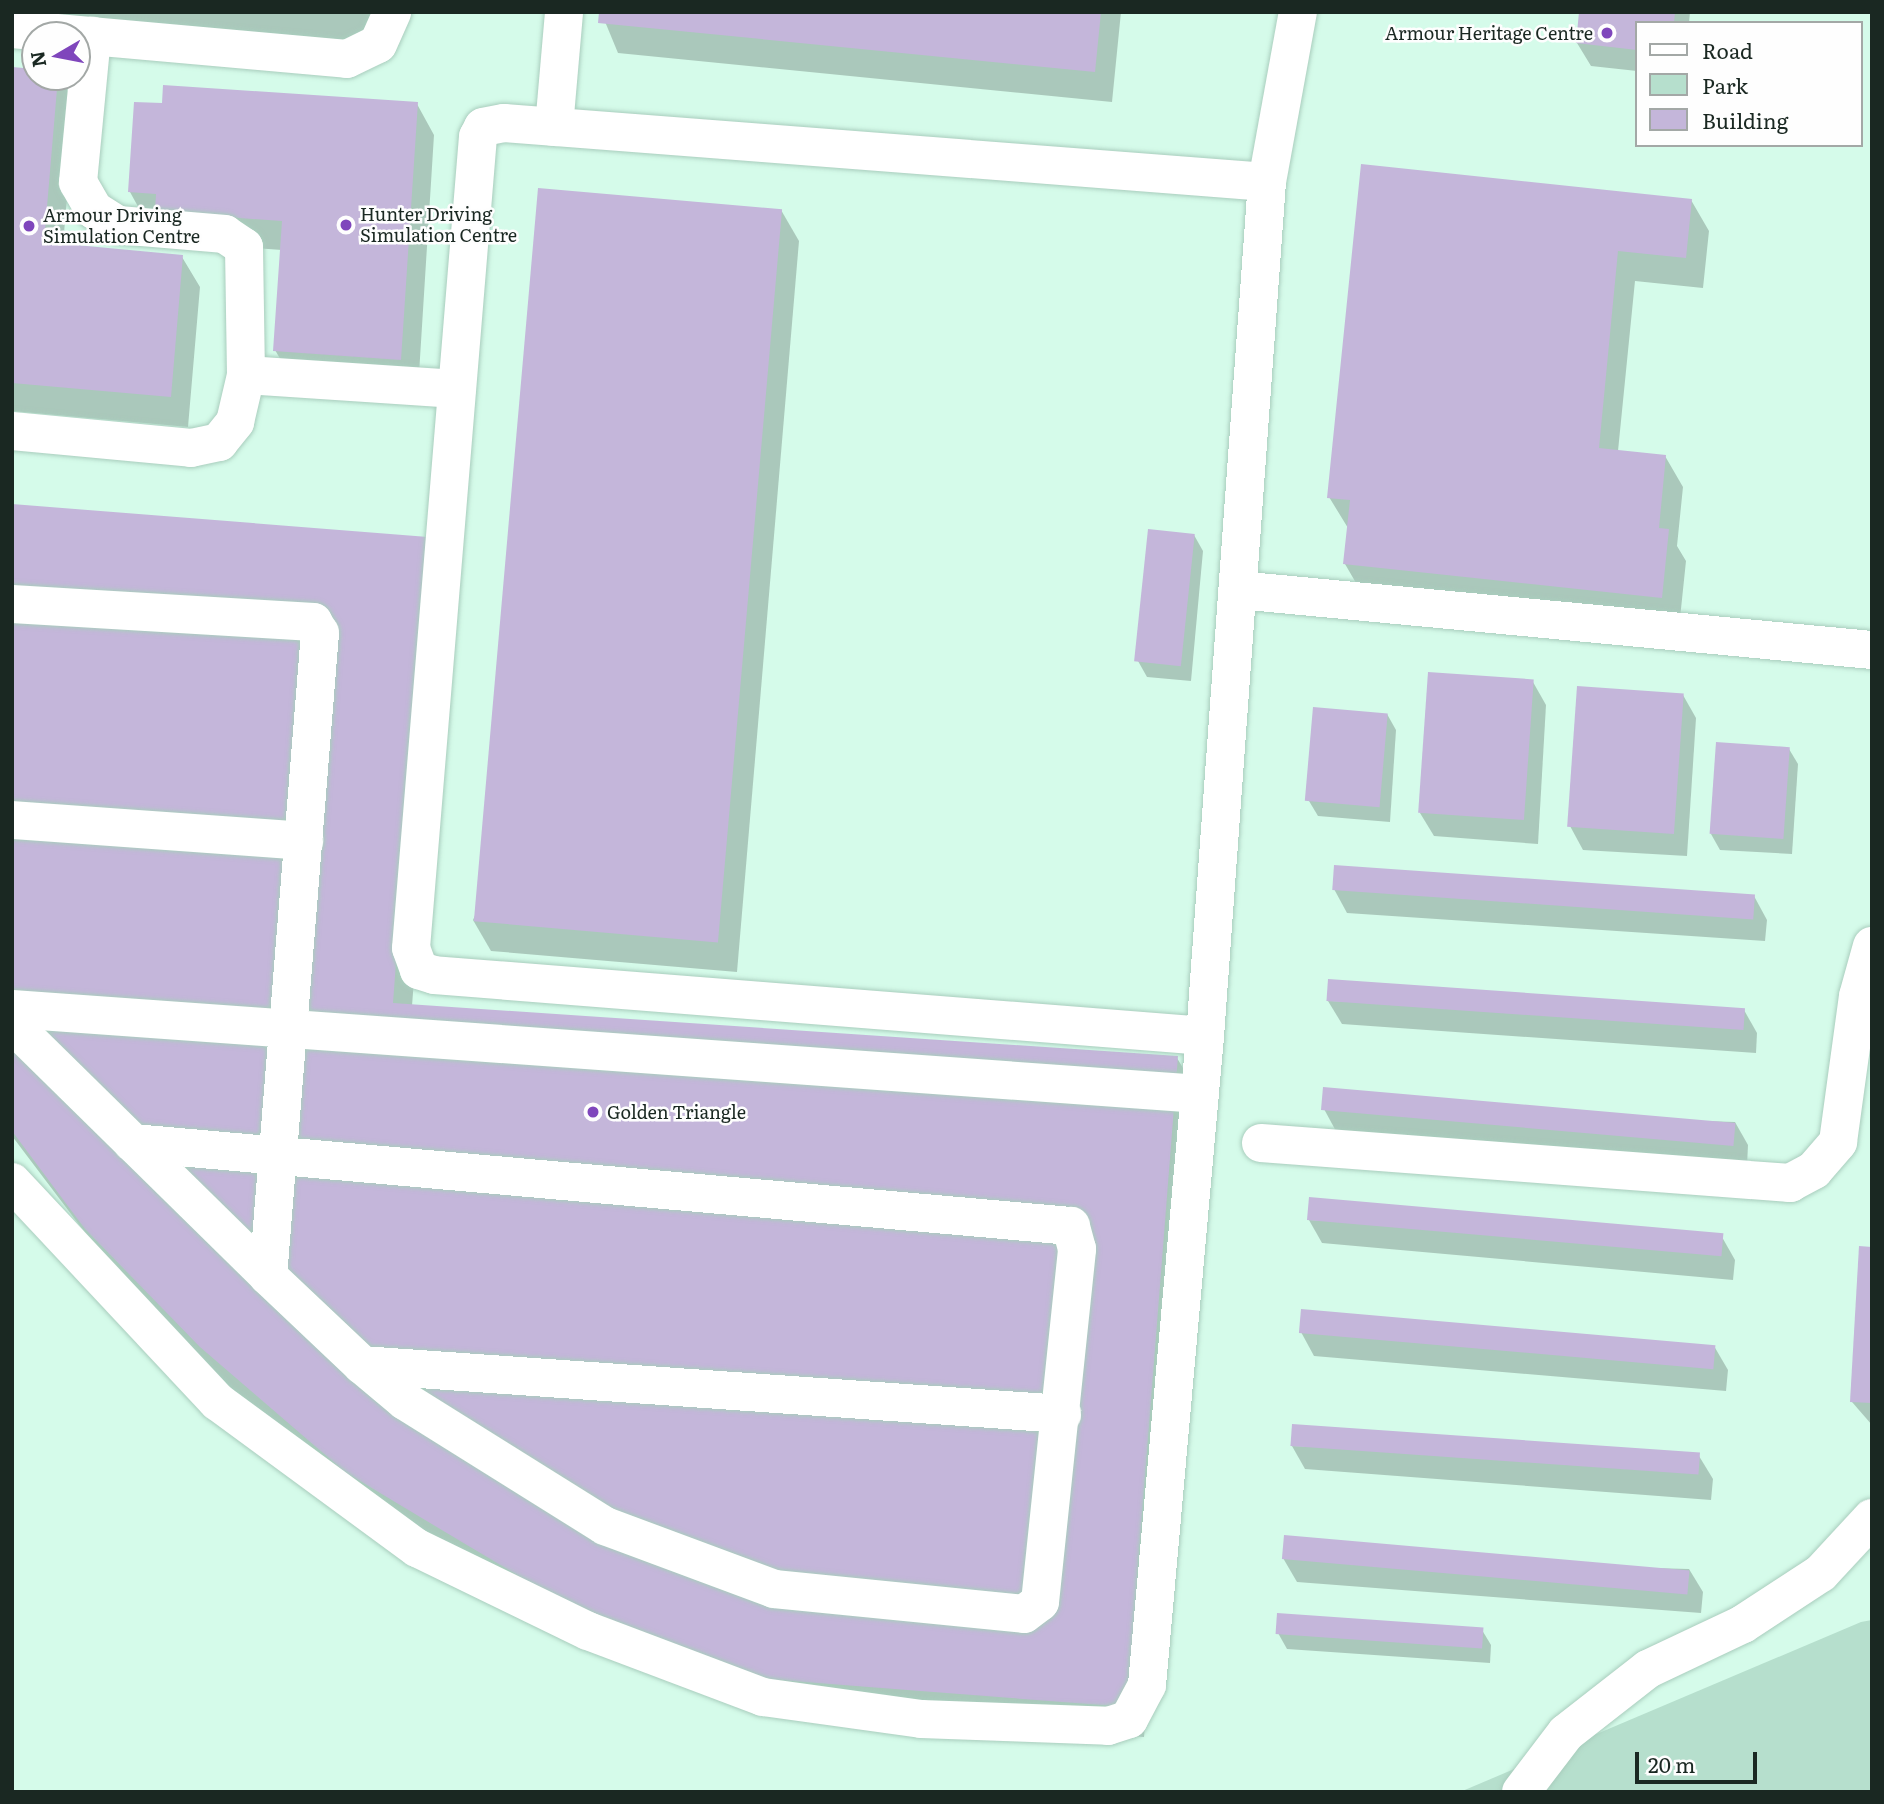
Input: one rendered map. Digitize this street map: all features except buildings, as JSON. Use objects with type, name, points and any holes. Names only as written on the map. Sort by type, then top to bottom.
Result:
[{"type":"lane","points":[[12,29],[347,59],[378,44],[392,12]]},
{"type":"lane","points":[[554,127],[564,12]]},
{"type":"lane","points":[[12,1182],[218,1402],[417,1548],[588,1631],[763,1697],[921,1719],[1108,1726],[1141,1706],[1147,1685],[1205,1036],[1267,182],[1298,12]]},
{"type":"lane","points":[[12,431],[191,448],[210,444],[234,422],[246,375],[244,247],[225,234],[118,225],[94,210],[78,182],[92,36]]},
{"type":"lane","points":[[1205,1036],[419,970],[411,948],[478,137],[495,124],[554,127],[1267,182]]},
{"type":"lane","points":[[246,375],[457,388]]},
{"type":"lane","points":[[1238,590],[1872,650]]},
{"type":"lane","points":[[12,604],[313,622],[320,633],[268,1276]]},
{"type":"lane","points":[[12,820],[304,841]]},
{"type":"lane","points":[[1261,1143],[1790,1183],[1814,1170],[1838,1142],[1858,996],[1872,946]]},
{"type":"lane","points":[[12,1009],[1200,1094]]},
{"type":"lane","points":[[12,1024],[268,1276],[362,1365],[405,1401],[605,1526],[774,1589],[1024,1614],[1040,1602],[1062,1414],[1077,1249],[1070,1226],[1052,1220],[133,1143]]},
{"type":"lane","points":[[362,1365],[1062,1414]]},
{"type":"lane","points":[[1521,1792],[1566,1733],[1648,1669],[1743,1624],[1821,1573],[1872,1518]]},
{"type":"green space","points":[[1872,1620],[1872,1792],[1460,1792],[1861,1622]]},
{"type":"place","name":"Armour Heritage Centre","points":[[1607,33]]},
{"type":"place","name":"Hunter Driving Simulation Centre","points":[[346,225]]},
{"type":"place","name":"Armour Driving Simulation Centre","points":[[29,226]]},
{"type":"place","name":"Golden Triangle","points":[[593,1112]]}]
